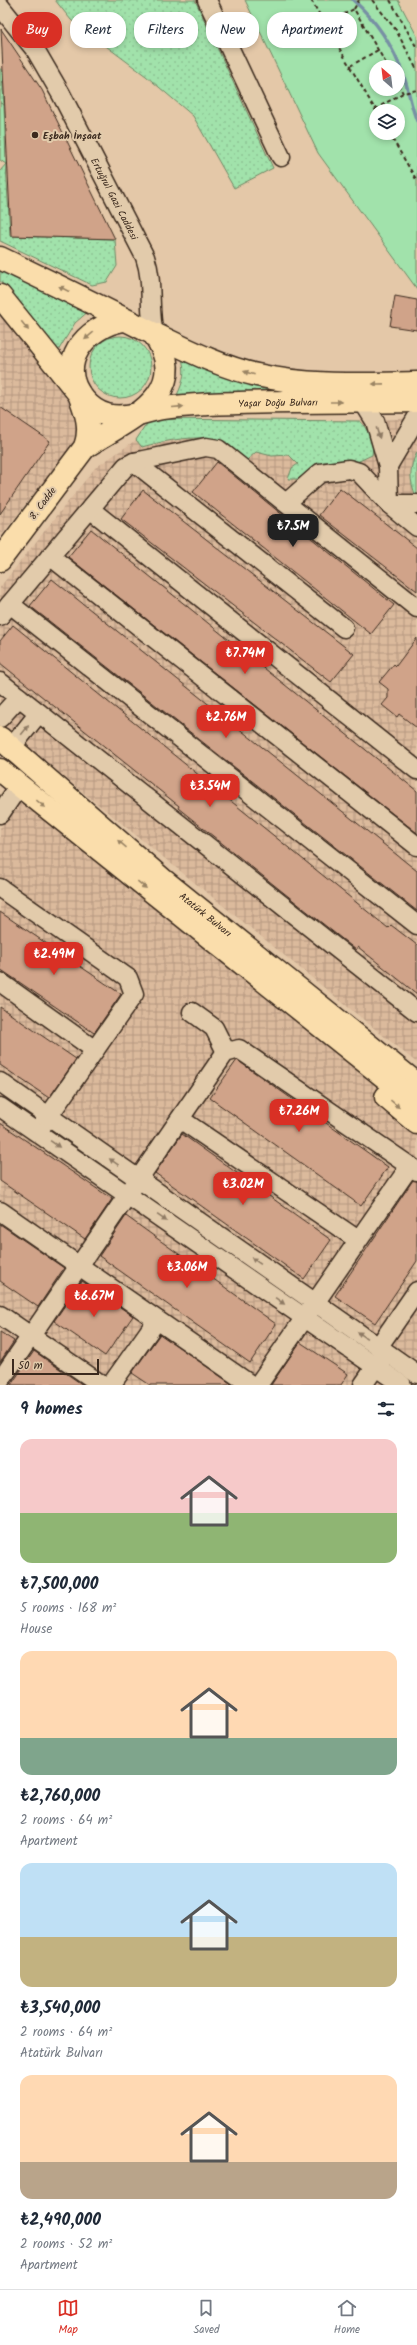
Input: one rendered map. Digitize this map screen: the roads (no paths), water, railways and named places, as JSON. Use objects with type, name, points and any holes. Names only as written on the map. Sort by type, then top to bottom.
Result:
[{"type":"main road","name":"Yaşar Doğu Bulvarı","points":[[0,258],[124,320],[222,364],[271,378],[294,382],[339,384],[417,383]]},
{"type":"main road","name":"Yaşar Doğu Bulvarı","points":[[0,296],[79,394],[89,405],[106,415],[124,416],[140,412],[208,404],[417,401]]},
{"type":"main road","name":"Yaşar Doğu Bulvarı","points":[[85,447],[89,429],[86,411],[79,394],[72,369],[77,351],[84,340],[93,332],[109,324],[124,320]]},
{"type":"main road","points":[[85,447],[140,412],[155,399],[167,378],[166,359],[154,334]]},
{"type":"main road","name":"8. Cadde","points":[[0,560],[85,447]]},
{"type":"main road","name":"Atatürk Bulvarı","points":[[6,743],[162,879],[417,1084]]},
{"type":"main road","points":[[6,779],[36,769]]},
{"type":"main road","name":"Atatürk Bulvarı","points":[[6,779],[417,1103]]},
{"type":"main road","points":[[162,879],[221,913],[417,1072]]},
{"type":"main road","points":[[187,922],[232,969],[417,1123]]},
{"type":"street","points":[[207,0],[281,158]]},
{"type":"street","name":"Ertuğrul Gazi Caddesi","points":[[0,6],[36,50],[61,94],[144,257],[150,272],[152,322],[154,334]]},
{"type":"street","points":[[124,320],[140,309],[150,272]]},
{"type":"street","points":[[363,402],[375,421],[388,466],[388,504]]},
{"type":"street","points":[[388,466],[417,417]]},
{"type":"street","points":[[417,608],[218,449],[206,447],[134,462],[126,466],[5,610],[417,925]]},
{"type":"street","points":[[134,462],[344,628]]},
{"type":"street","points":[[286,503],[320,473],[349,469],[360,472],[388,504],[417,527]]},
{"type":"street","points":[[388,504],[417,504]]},
{"type":"street","points":[[90,509],[417,770]]},
{"type":"street","points":[[50,556],[417,846]]},
{"type":"street","points":[[0,682],[417,1012]]},
{"type":"street","points":[[0,718],[19,697]]},
{"type":"street","points":[[6,743],[39,713]]},
{"type":"street","points":[[0,814],[6,779]]},
{"type":"street","points":[[0,888],[128,978],[134,994],[38,1132]]},
{"type":"street","points":[[0,982],[95,1050]]},
{"type":"street","points":[[192,1012],[214,1028],[224,1048],[231,1051]]},
{"type":"street","points":[[0,1381],[224,1053],[239,1049],[414,1168],[358,1240],[258,1385]]},
{"type":"street","points":[[2,1087],[48,1116],[417,1374]]},
{"type":"street","points":[[0,1107],[128,1194],[402,1385]]},
{"type":"street","points":[[180,1119],[358,1240]]},
{"type":"street","points":[[0,1211],[252,1385]]},
{"type":"street","points":[[362,1385],[376,1366],[382,1349],[417,1290]]},
{"type":"street","points":[[0,1315],[102,1385]]},
{"type":"street","points":[[111,1385],[157,1320]]},
{"type":"waterway","points":[[353,0],[369,16],[390,45],[404,77],[417,121]]},
{"type":"place","name":"Eşbah İnşaat","points":[[35,135]]}]
